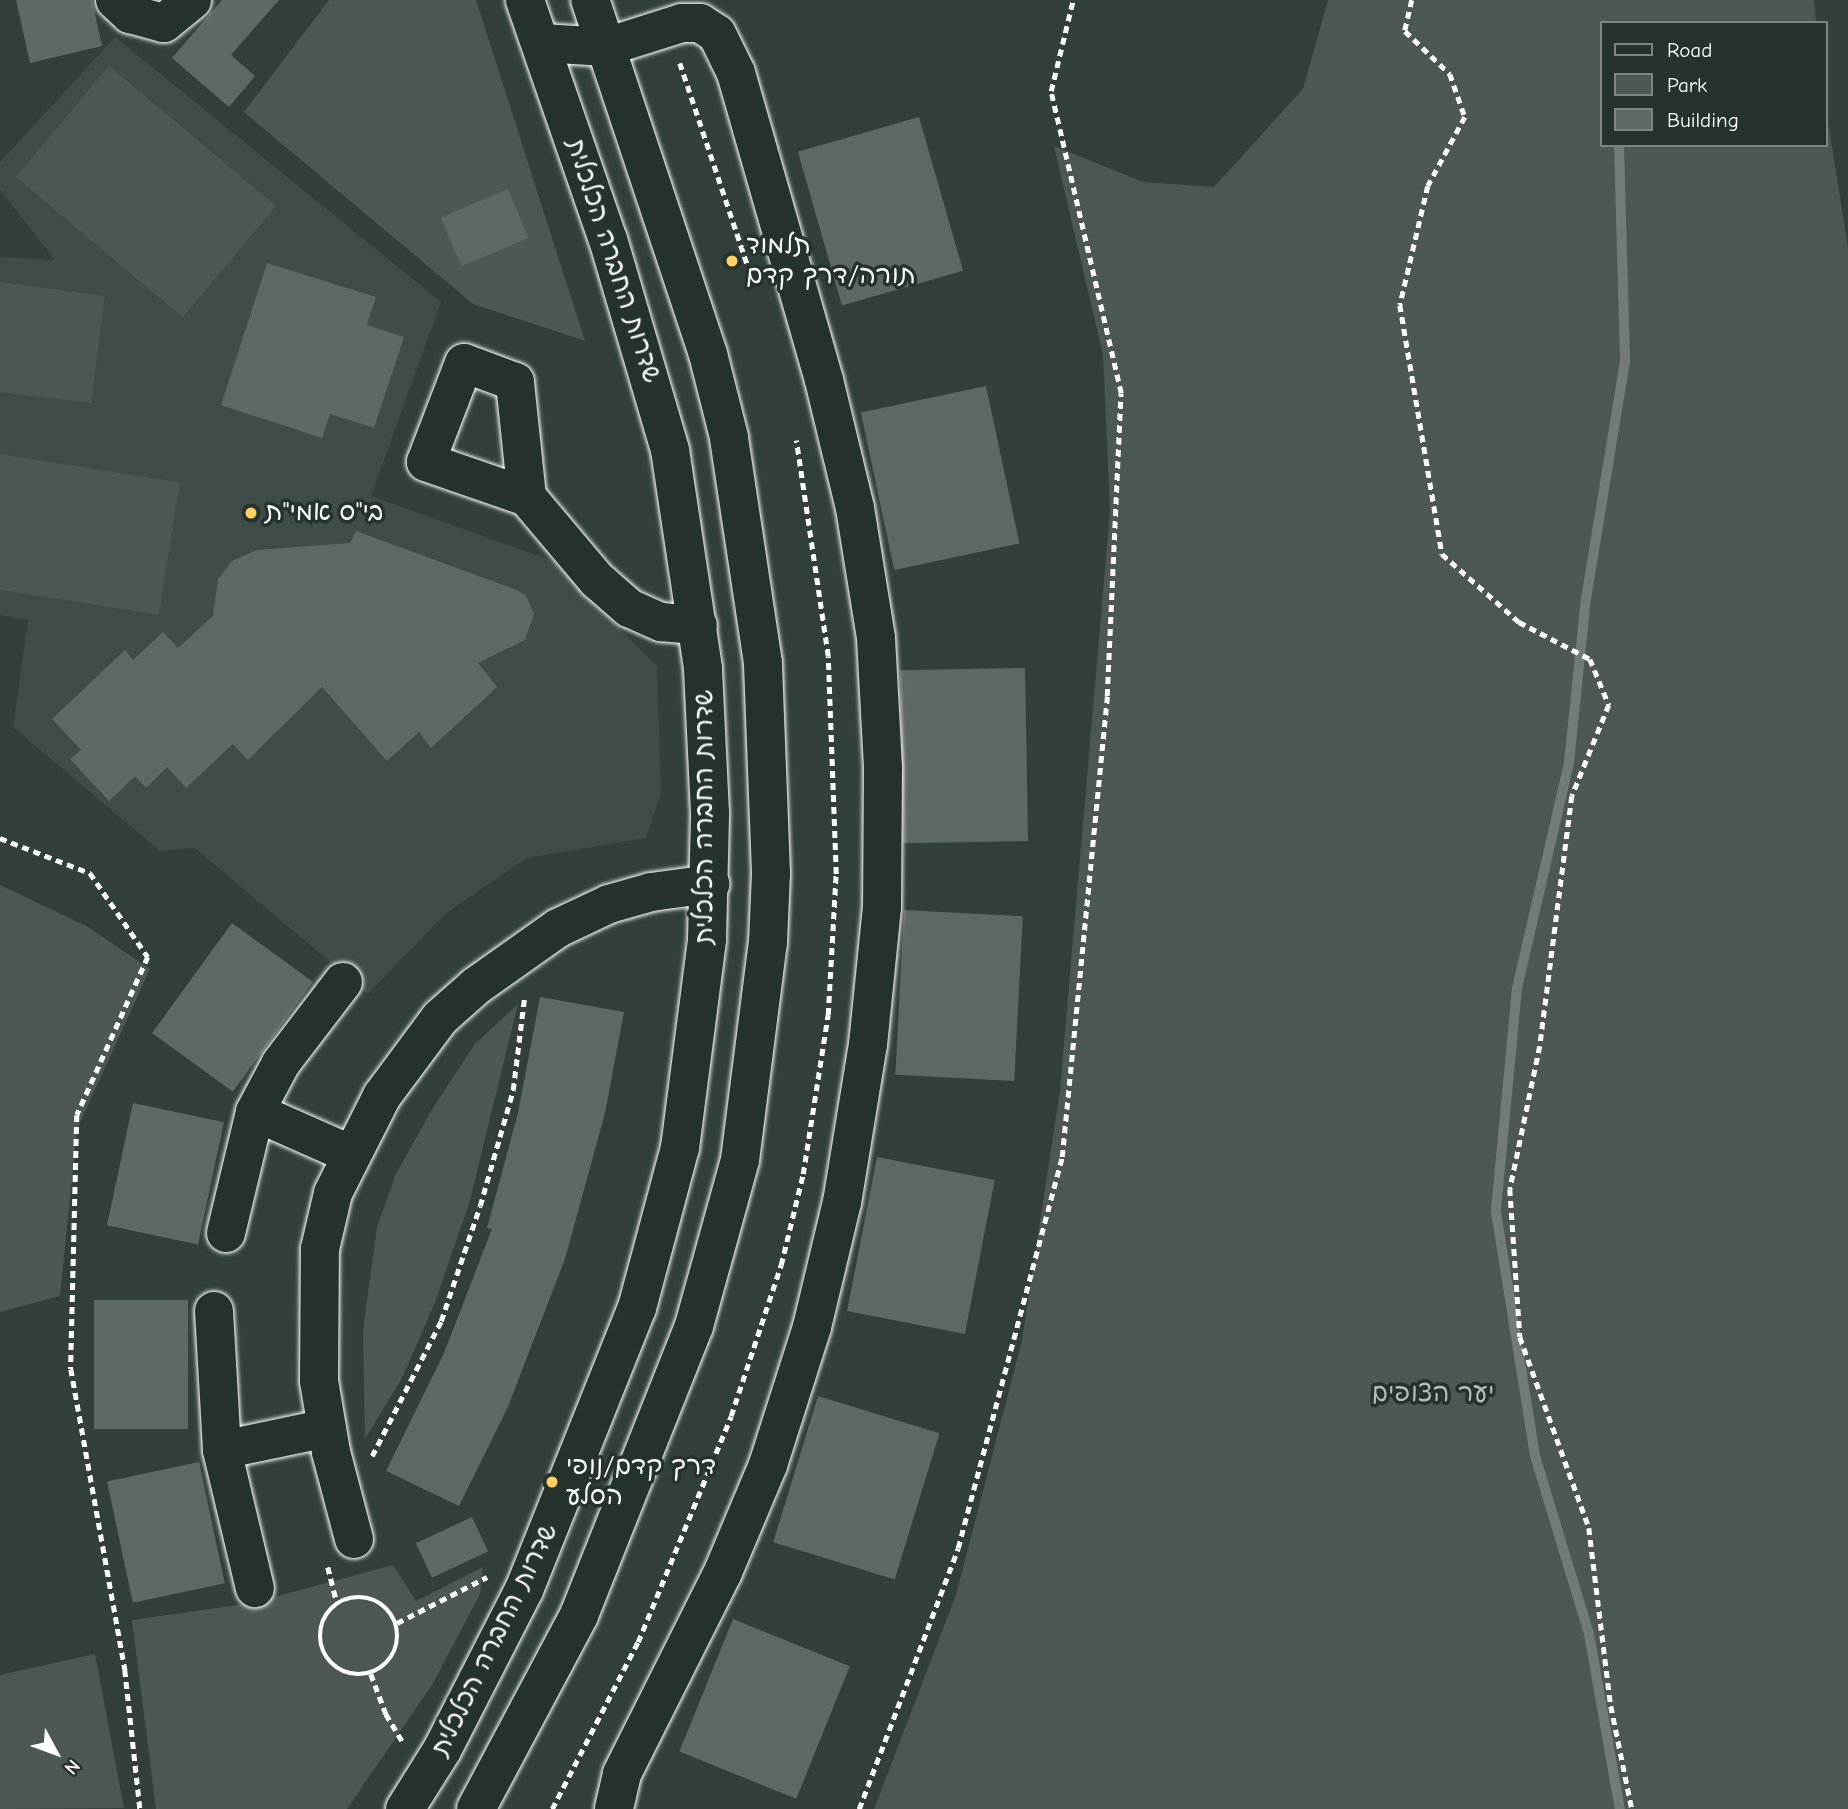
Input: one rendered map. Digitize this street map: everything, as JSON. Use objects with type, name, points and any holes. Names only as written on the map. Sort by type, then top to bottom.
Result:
[{"type":"main road","points":[[115,0],[130,14],[164,23],[192,0]]},
{"type":"main road","name":"שדרות החברה הכלכלית","points":[[405,1809],[486,1669],[542,1549],[614,1373],[660,1232],[693,1073],[710,884],[709,751],[698,625],[678,490],[650,370],[542,43],[525,0]]},
{"type":"main road","points":[[476,1809],[579,1615],[694,1326],[740,1160],[768,942],[769,748],[763,663],[742,508],[708,354],[590,0]]},
{"type":"main road","points":[[542,43],[606,47],[682,23],[701,11],[717,34],[736,73],[824,380],[855,508],[876,638],[883,768],[882,907],[868,1044],[842,1202],[812,1327],[768,1465],[723,1572],[622,1774],[614,1809]]},
{"type":"main road","points":[[527,497],[597,580],[629,608],[662,622],[698,625]]},
{"type":"main road","points":[[354,1539],[327,1428],[316,1318],[320,1248],[333,1193],[382,1096],[418,1043],[476,986],[558,928],[609,904],[651,892],[710,884]]},
{"type":"main road","points":[[226,1233],[255,1112],[281,1063],[343,982]]},
{"type":"main road","points":[[255,1112],[352,1155]]},
{"type":"main road","points":[[214,1311],[222,1450],[255,1588]]},
{"type":"main road","points":[[222,1450],[327,1428]]},
{"type":"path","points":[[859,1809],[958,1548],[1062,1157],[1107,696],[1121,393],[1051,91],[1073,0]]},
{"type":"path","points":[[1412,0],[1405,31],[1450,74],[1465,117],[1428,186],[1400,304],[1442,554],[1519,622],[1590,659],[1609,705],[1572,796],[1540,1046],[1510,1189],[1520,1337],[1589,1528],[1611,1706],[1632,1809]]},
{"type":"path","points":[[0,838],[90,873],[148,957],[78,1115],[71,1369],[125,1670],[140,1809]]},
{"type":"path","points":[[344,1501],[390,1427],[445,1308],[513,1090],[531,947]]},
{"type":"path","points":[[397,1623],[542,1549]]},
{"type":"path","points":[[350,1597],[368,1597],[381,1602],[397,1623],[398,1644],[393,1657],[371,1674],[346,1673],[325,1656],[320,1643],[327,1612],[350,1597]]},
{"type":"path","points":[[371,1674],[399,1739],[429,1770]]},
{"type":"shaded area","points":[[115,37],[441,302],[371,496],[553,561],[657,666],[661,794],[646,838],[527,858],[445,914],[368,994],[195,848],[160,851],[13,727],[28,620],[0,615],[0,257],[55,260],[0,190],[0,162]]},
{"type":"green space","points":[[329,0],[476,0],[585,341],[473,304],[244,112]]},
{"type":"green space","name":"יער הצופים","points":[[1328,0],[1814,0],[1816,21],[1600,21],[1600,147],[1827,147],[1827,116],[1848,247],[1848,1809],[874,1809],[956,1595],[1022,1340],[1060,1090],[1110,511],[1103,355],[1054,146],[1143,182],[1214,187],[1303,89]]},
{"type":"green space","points":[[109,66],[276,206],[183,317],[16,177]]},
{"type":"green space","points":[[0,282],[105,296],[91,403],[0,392]]},
{"type":"green space","points":[[0,454],[180,482],[159,615],[0,590]]},
{"type":"green space","points":[[0,885],[88,927],[150,969],[77,1129],[60,1296],[0,1312]]},
{"type":"green space","points":[[518,1004],[469,1204],[434,1305],[402,1378],[365,1439],[363,1330],[377,1227],[396,1174],[431,1111],[475,1044]]},
{"type":"green space","points":[[393,1565],[416,1601],[483,1567],[480,1594],[432,1685],[347,1809],[156,1809],[132,1620],[252,1603]]},
{"type":"green space","points":[[95,1654],[124,1808],[0,1809],[0,1675]]},
{"type":"building","points":[[16,0],[92,0],[102,46],[30,63]]},
{"type":"building","points":[[222,0],[279,0],[231,55],[255,76],[229,107],[172,58]]},
{"type":"building","points":[[919,117],[963,271],[842,306],[798,152]]},
{"type":"building","points":[[508,189],[529,238],[462,266],[441,218]]},
{"type":"building","points":[[267,263],[376,297],[367,325],[404,337],[374,428],[330,414],[322,438],[221,405]]},
{"type":"building","points":[[986,386],[1019,543],[894,570],[861,413]]},
{"type":"building","points":[[356,531],[517,590],[526,596],[534,614],[525,640],[478,663],[497,687],[431,748],[419,732],[387,761],[322,687],[248,760],[233,744],[186,788],[167,767],[146,788],[135,776],[109,801],[70,759],[81,750],[52,719],[125,650],[133,660],[163,632],[178,648],[213,616],[218,579],[232,561],[257,550],[350,543]]},
{"type":"building","points":[[1025,668],[1028,841],[903,843],[900,670]]},
{"type":"building","points":[[904,910],[1023,916],[1014,1081],[895,1075]]},
{"type":"building","points":[[232,923],[313,982],[233,1092],[152,1033]]},
{"type":"building","points":[[540,997],[624,1012],[605,1113],[565,1259],[507,1409],[459,1506],[386,1471],[444,1353],[492,1229],[487,1228],[518,1113]]},
{"type":"building","points":[[133,1103],[224,1122],[198,1245],[107,1225]]},
{"type":"building","points":[[877,1157],[995,1180],[965,1334],[847,1311]]},
{"type":"building","points":[[94,1300],[188,1300],[188,1429],[94,1429]]},
{"type":"building","points":[[818,1396],[939,1433],[895,1579],[773,1542]]},
{"type":"building","points":[[199,1462],[225,1583],[133,1603],[107,1482]]},
{"type":"building","points":[[472,1517],[488,1551],[432,1578],[416,1543]]},
{"type":"building","points":[[733,1619],[850,1666],[796,1799],[679,1752]]},
{"type":"waterway","points":[[1619,147],[1625,361],[1586,598],[1569,763],[1517,988],[1496,1212],[1535,1456],[1589,1634],[1620,1809]]},
{"type":"place","name":"תלמוד תורה/דרך קדם","points":[[732,261]]},
{"type":"place","name":"בי\"ס אמי\"ת","points":[[251,513]]},
{"type":"place","name":"דרך קדם/נופי הסלע","points":[[552,1482]]}]
